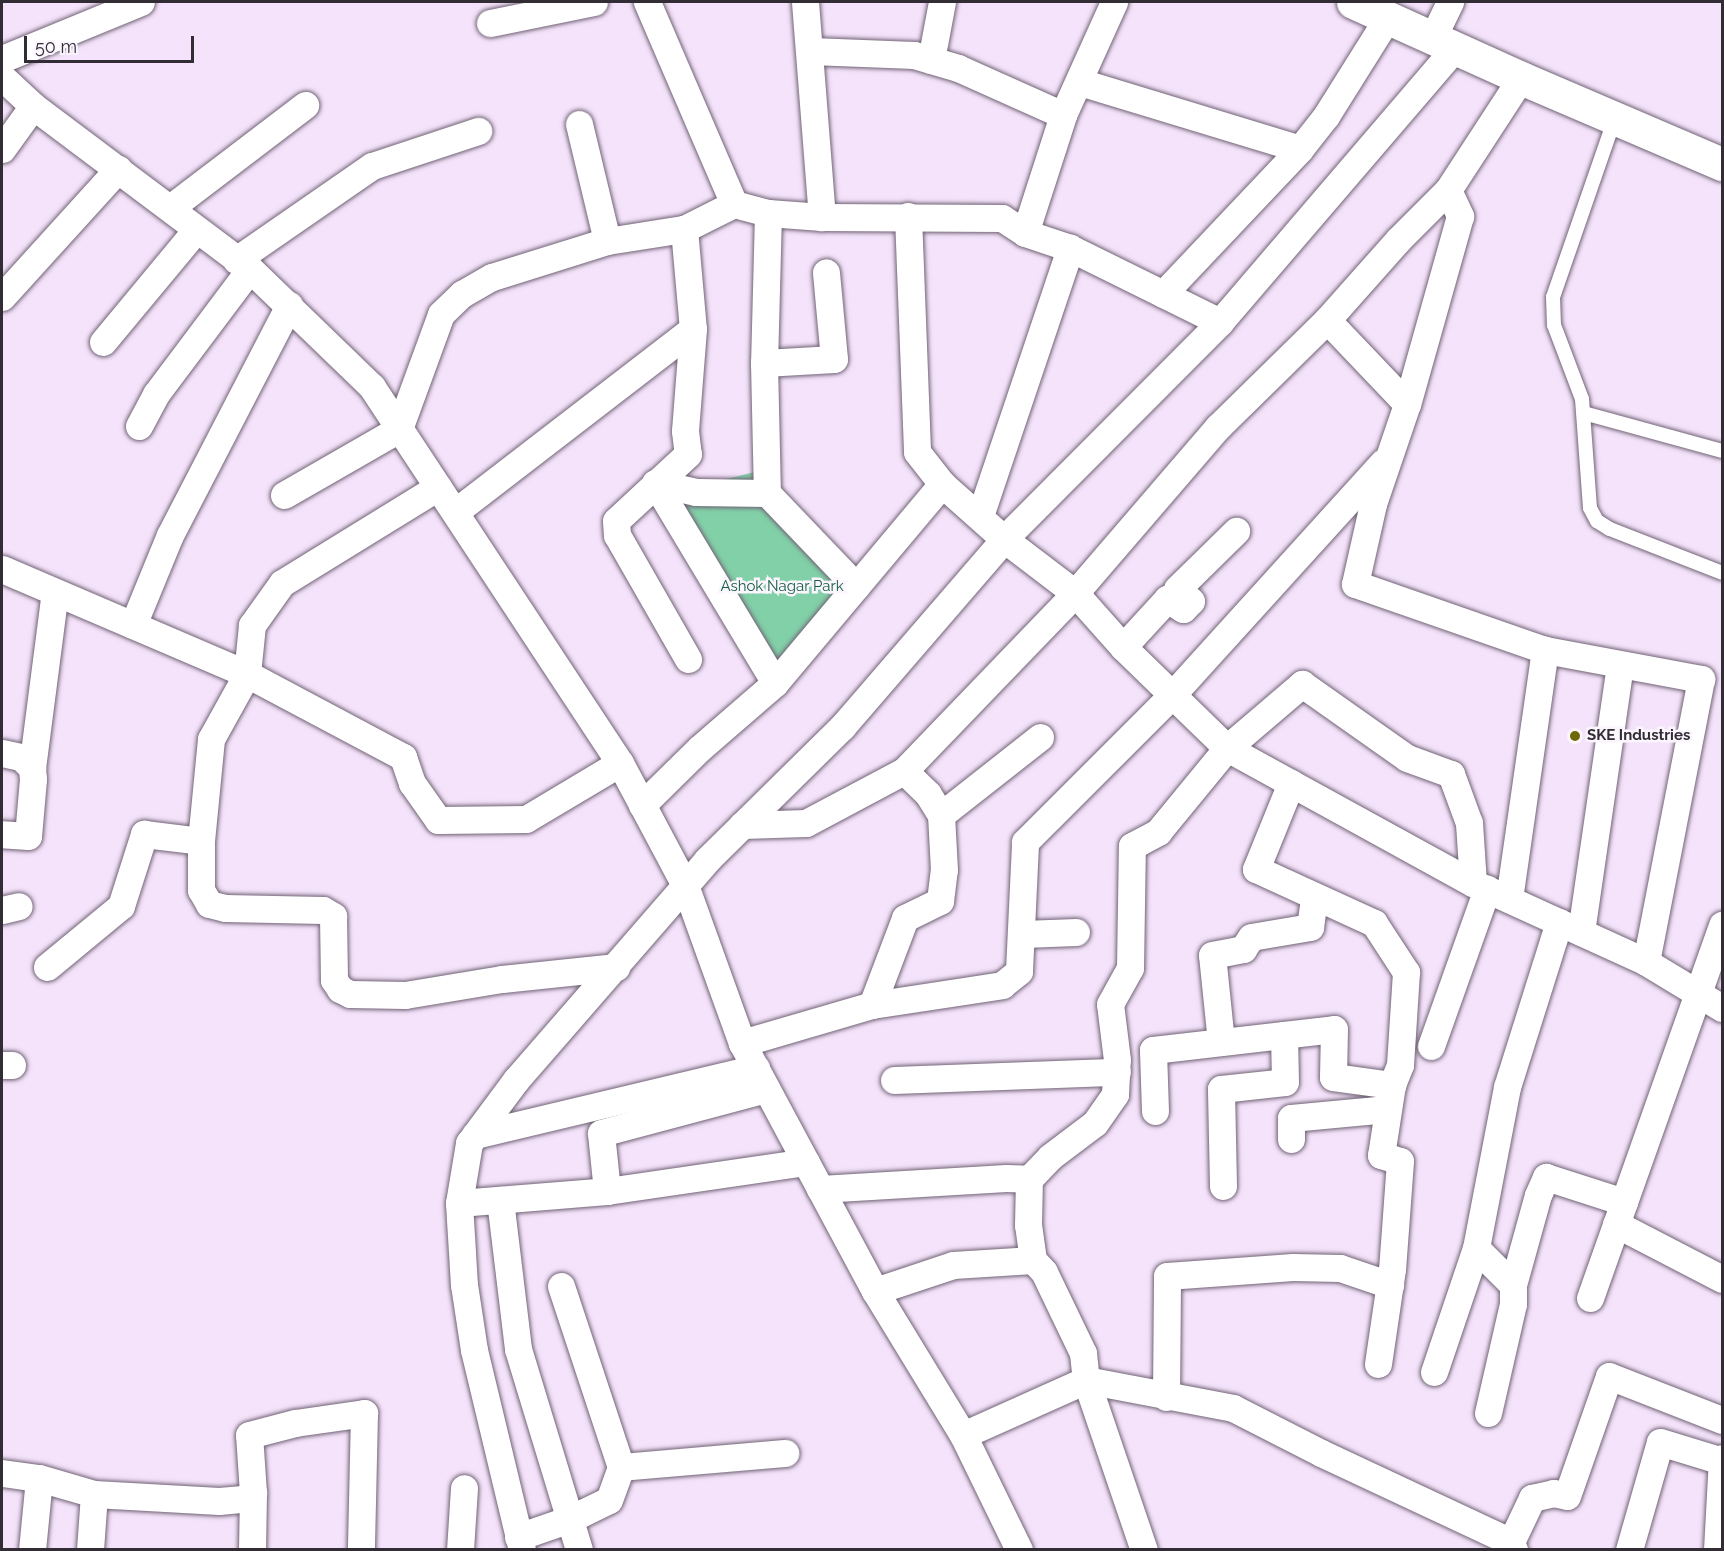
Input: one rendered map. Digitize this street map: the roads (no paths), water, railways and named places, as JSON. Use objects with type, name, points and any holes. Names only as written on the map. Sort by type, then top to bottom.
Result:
[{"type":"street","points":[[2,59],[141,2]]},
{"type":"street","points":[[490,23],[594,2]]},
{"type":"street","points":[[647,2],[734,204]]},
{"type":"street","points":[[805,2],[811,51],[822,217]]},
{"type":"street","points":[[931,60],[942,2]]},
{"type":"street","points":[[1025,233],[1063,115],[1080,82],[1114,2]]},
{"type":"street","points":[[1353,2],[1521,78],[1722,164]]},
{"type":"street","points":[[561,1286],[621,1467],[609,1500],[520,1543],[474,1350],[464,1285],[459,1203],[469,1143],[516,1080],[616,968],[685,885],[742,825],[842,727],[1004,539],[1220,322],[1445,42],[1450,2]]},
{"type":"street","points":[[1162,294],[1300,148],[1343,91],[1388,17]]},
{"type":"street","points":[[811,51],[914,56],[931,60],[958,68],[1063,115]]},
{"type":"street","points":[[2,77],[33,106],[243,264],[289,305],[372,387],[620,763],[685,885],[742,1043],[875,1291],[963,1435],[1019,1550]]},
{"type":"street","points":[[742,825],[806,823],[904,771],[1075,593],[1218,427],[1327,320],[1398,240],[1448,190],[1521,78]]},
{"type":"street","points":[[1080,82],[1300,148]]},
{"type":"street","points":[[170,208],[305,105]]},
{"type":"street","points":[[2,149],[33,106]]},
{"type":"street","points":[[579,124],[607,241]]},
{"type":"street","points":[[139,426],[168,377],[243,264],[372,166],[478,131]]},
{"type":"street","points":[[2,297],[118,170]]},
{"type":"street","points":[[1448,190],[1460,216],[1407,404],[1373,504],[1355,584],[1545,650],[1701,679],[1646,962]]},
{"type":"street","points":[[284,495],[399,429],[441,314],[462,294],[492,277],[607,241],[684,230],[734,204],[768,213],[822,217],[1002,218],[1025,233],[1070,248],[1220,322]]},
{"type":"street","points":[[768,213],[764,363],[766,493],[856,586]]},
{"type":"street","points":[[908,216],[917,452],[942,484],[1004,539],[1075,593],[1123,647],[1227,748],[1490,890],[1646,962],[1722,1008]]},
{"type":"street","points":[[103,342],[196,230]]},
{"type":"street","points":[[684,230],[693,329],[685,431],[688,454],[616,521],[617,535],[688,659]]},
{"type":"street","points":[[980,516],[1070,248]]},
{"type":"street","points":[[764,363],[834,359],[826,272]]},
{"type":"street","points":[[133,625],[170,535],[289,305]]},
{"type":"street","points":[[1327,320],[1407,404]]},
{"type":"street","points":[[455,512],[693,329]]},
{"type":"street","points":[[742,1043],[872,1005],[1002,985],[1019,971],[1023,934],[1025,842],[1172,695],[1390,454]]},
{"type":"street","points":[[655,483],[696,492],[766,493]]},
{"type":"street","points":[[655,483],[775,683]]},
{"type":"street","points":[[642,806],[700,747],[775,683],[942,484]]},
{"type":"street","points":[[438,487],[282,583],[252,625],[247,674],[211,739],[201,841],[199,876],[201,890],[209,904],[225,909],[323,910],[333,916],[334,980],[340,989],[350,994],[405,995],[502,979],[616,968]]},
{"type":"street","points":[[1123,647],[1167,599],[1183,609],[1191,601],[1177,589],[1236,531]]},
{"type":"street","points":[[2,568],[247,674],[403,757],[412,783],[438,820],[526,819],[620,763]]},
{"type":"street","points":[[2,834],[28,836],[32,768],[55,591]]},
{"type":"street","points":[[1431,1046],[1490,890],[1545,650]]},
{"type":"street","points":[[1434,1372],[1476,1248],[1507,1087],[1570,927],[1620,665]]},
{"type":"street","points":[[1144,1550],[1086,1380],[1083,1353],[1044,1272],[1033,1260],[1028,1225],[1029,1179],[1050,1156],[1104,1113],[1115,1094],[1116,1072],[1110,1004],[1130,968],[1132,846],[1158,832],[1227,748],[1302,684],[1407,758],[1451,774],[1490,890]]},
{"type":"street","points":[[941,815],[1040,737]]},
{"type":"street","points":[[2,753],[21,757],[32,768]]},
{"type":"street","points":[[872,1005],[905,918],[940,901],[944,870],[941,815],[928,794],[904,771]]},
{"type":"street","points":[[1291,783],[1256,869],[1374,923],[1406,972],[1400,1065],[1390,1097],[1381,1155],[1400,1161],[1390,1285],[1378,1364]]},
{"type":"street","points":[[48,967],[121,906],[144,834],[201,841]]},
{"type":"street","points":[[1221,1042],[1212,955],[1243,949],[1251,937],[1310,927],[1314,897]]},
{"type":"street","points":[[1590,1298],[1722,925]]},
{"type":"street","points":[[1023,934],[1076,932]]},
{"type":"street","points":[[1155,1111],[1153,1050],[1334,1029],[1332,1077],[1390,1097]]},
{"type":"street","points":[[1223,1186],[1221,1089],[1285,1082],[1284,1035]]},
{"type":"street","points":[[894,1080],[1116,1072]]},
{"type":"street","points":[[475,1136],[761,1078]]},
{"type":"street","points":[[606,1191],[601,1133],[761,1078]]},
{"type":"street","points":[[1291,1139],[1291,1118],[1390,1097]]},
{"type":"street","points":[[459,1203],[606,1191],[806,1162]]},
{"type":"street","points":[[1488,1413],[1513,1304],[1513,1285],[1538,1195],[1546,1177],[1620,1213],[1722,1280]]},
{"type":"street","points":[[820,1189],[1006,1178],[1029,1179]]},
{"type":"street","points":[[500,1200],[518,1349],[579,1550]]},
{"type":"street","points":[[1476,1248],[1513,1285]]},
{"type":"street","points":[[875,1291],[953,1265],[1033,1260]]},
{"type":"street","points":[[1166,1397],[1167,1276],[1293,1267],[1340,1268],[1390,1285]]},
{"type":"street","points":[[963,1435],[1086,1380],[1233,1408],[1513,1546],[1532,1498],[1553,1493],[1567,1496],[1609,1376],[1722,1420]]},
{"type":"street","points":[[252,1550],[253,1493],[249,1435],[286,1425],[364,1413],[361,1550]]},
{"type":"street","points":[[1629,1550],[1660,1442],[1722,1460],[1721,1515],[1717,1550]]},
{"type":"street","points":[[621,1467],[785,1453]]},
{"type":"street","points":[[2,1473],[39,1478],[94,1494],[219,1501],[243,1499],[253,1493]]},
{"type":"street","points":[[32,1550],[39,1478]]},
{"type":"street","points":[[460,1550],[464,1488]]},
{"type":"street","points":[[90,1550],[94,1494]]},
{"type":"lane","points":[[1615,118],[1553,297],[1554,325],[1582,399],[1587,492],[1590,507],[1597,521],[1610,529],[1722,573]]},
{"type":"lane","points":[[1584,413],[1722,451]]},
{"type":"place","name":"SKE Industries","points":[[1575,736]]},
{"type":"park label","name":"Ashok Nagar Park","points":[[782,587]]}]
